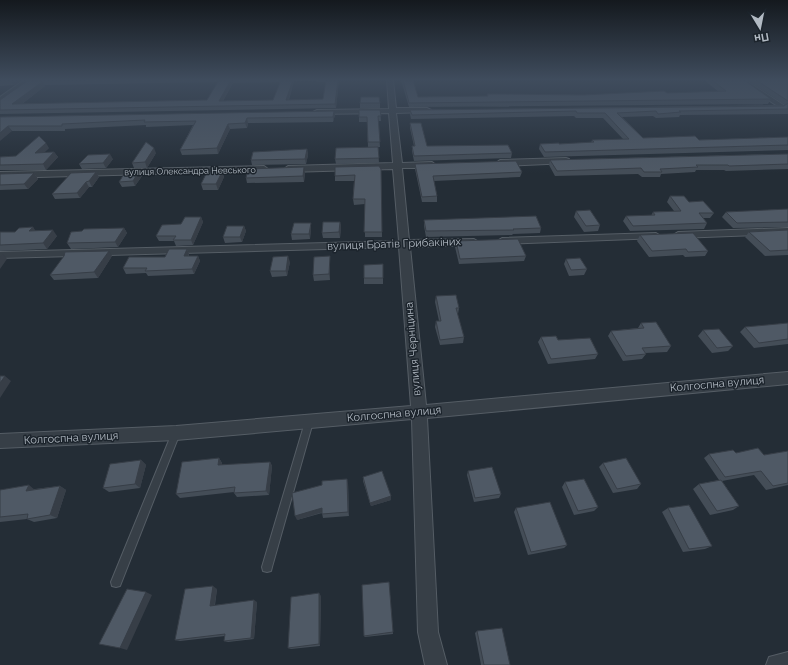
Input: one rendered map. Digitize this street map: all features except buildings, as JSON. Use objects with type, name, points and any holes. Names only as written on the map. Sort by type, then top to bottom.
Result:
[{"type":"street","points":[[307,112],[349,111]]},
{"type":"street","name":"вулиця Черніцина","points":[[394,111],[403,244],[418,412],[428,632],[436,665]]},
{"type":"street","points":[[494,163],[573,160]]},
{"type":"street","name":"вулиця Олександра Невського","points":[[0,175],[438,165]]},
{"type":"street","name":"вулиця Братів Грибакіних","points":[[0,255],[486,242],[788,231]]},
{"type":"street","name":"Колгоспна вулиця","points":[[0,441],[176,433],[788,378]]},
{"type":"street","points":[[776,665],[788,663]]},
{"type":"lane","points":[[266,567],[309,422]]},
{"type":"lane","points":[[116,582],[176,433]]}]
